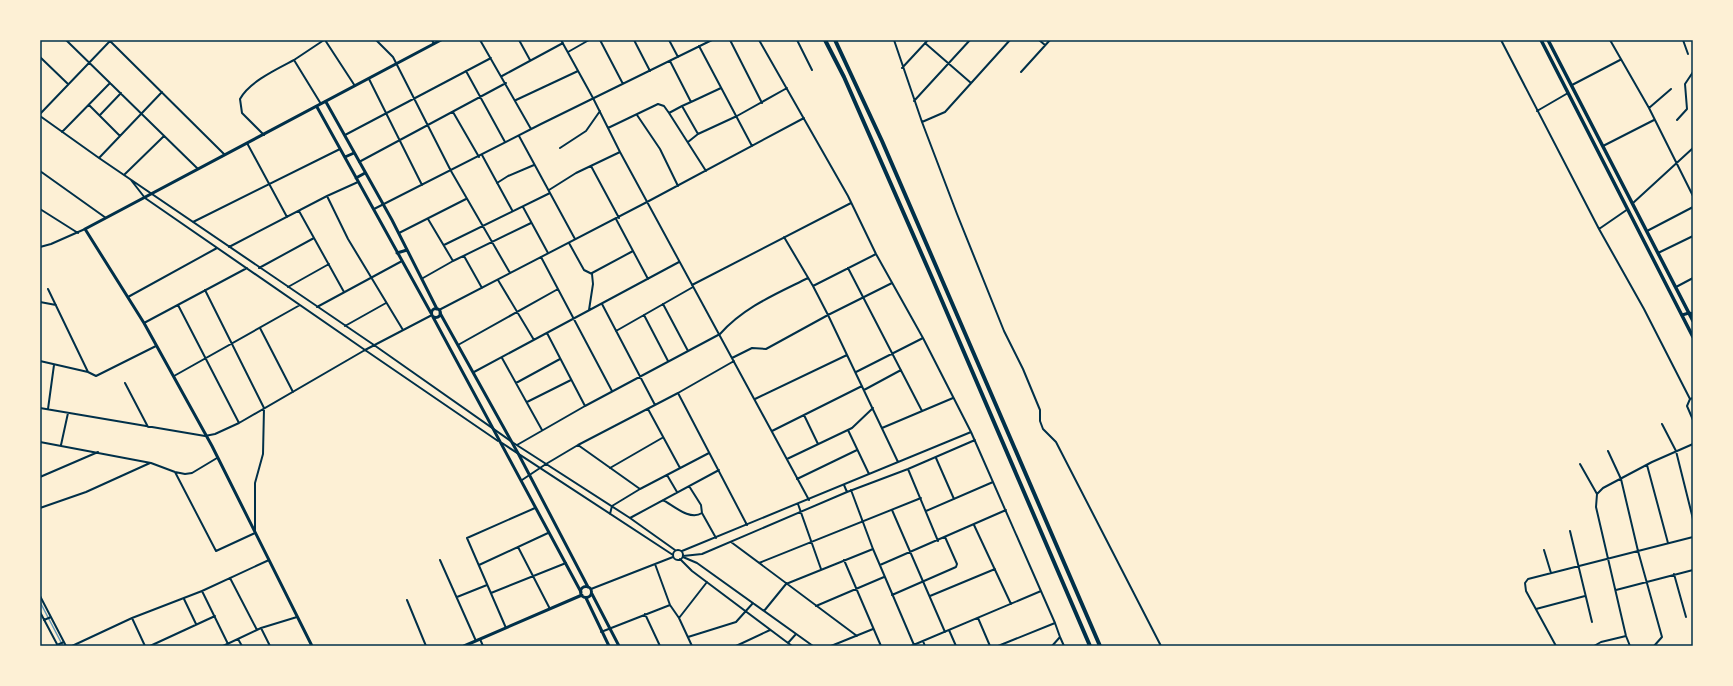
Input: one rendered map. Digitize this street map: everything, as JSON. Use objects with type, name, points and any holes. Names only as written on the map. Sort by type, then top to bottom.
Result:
[{"type":"highway","points":[[825,40],[844,77],[930,273],[1090,646]]},
{"type":"highway","points":[[835,40],[882,141],[1100,646]]},
{"type":"main road","points":[[1541,40],[1692,334]]},
{"type":"main road","points":[[1548,40],[1691,314],[1693,321]]},
{"type":"street","points":[[66,40],[198,169]]},
{"type":"street","points":[[225,155],[109,40],[40,115],[99,158],[374,345],[512,442],[612,506],[676,550],[682,551],[716,538],[971,432]]},
{"type":"street","points":[[264,135],[242,113],[240,99],[252,86],[267,74],[294,60],[325,40],[355,86]]},
{"type":"street","points":[[376,40],[393,57],[451,171],[510,273]]},
{"type":"street","points":[[432,40],[434,44]]},
{"type":"street","points":[[40,247],[78,233],[441,40]]},
{"type":"street","points":[[480,40],[531,129]]},
{"type":"street","points":[[519,40],[530,60]]},
{"type":"street","points":[[568,52],[589,40]]},
{"type":"street","points":[[600,40],[623,84]]},
{"type":"street","points":[[634,40],[650,71]]},
{"type":"street","points":[[669,40],[678,57]]},
{"type":"street","points":[[374,209],[593,98],[712,40]]},
{"type":"street","points":[[730,40],[762,102]]},
{"type":"street","points":[[759,40],[851,203],[876,254],[923,338],[971,432],[1064,646]]},
{"type":"street","points":[[797,40],[812,70]]},
{"type":"street","points":[[894,40],[914,101],[1004,331],[1023,369],[1040,410],[1040,421],[1043,429],[1056,442],[1161,646]]},
{"type":"street","points":[[902,68],[928,40]]},
{"type":"street","points":[[914,101],[970,40]]},
{"type":"street","points":[[922,122],[945,112],[1010,40]]},
{"type":"street","points":[[1039,40],[1045,45]]},
{"type":"street","points":[[1021,72],[1050,40]]},
{"type":"street","points":[[1501,40],[1598,228],[1692,398],[1687,406],[1693,420]]},
{"type":"street","points":[[1610,40],[1620,60],[1649,108],[1693,196]]},
{"type":"street","points":[[1683,40],[1688,54]]},
{"type":"street","points":[[502,76],[562,41],[679,262],[720,334],[809,500]]},
{"type":"street","points":[[925,43],[971,83]]},
{"type":"street","points":[[699,46],[752,146]]},
{"type":"street","points":[[40,57],[68,84]]},
{"type":"street","points":[[344,135],[491,58]]},
{"type":"street","points":[[294,60],[321,104]]},
{"type":"street","points":[[1572,85],[1620,60]]},
{"type":"street","points":[[670,61],[691,102]]},
{"type":"street","points":[[516,101],[578,71]]},
{"type":"street","points":[[466,72],[505,142]]},
{"type":"street","points":[[1677,120],[1687,109],[1685,84],[1693,72]]},
{"type":"street","points":[[369,79],[422,185]]},
{"type":"street","points":[[62,132],[110,83]]},
{"type":"street","points":[[359,162],[506,83]]},
{"type":"street","points":[[669,113],[721,87]]},
{"type":"street","points":[[688,142],[698,134],[737,116],[787,88]]},
{"type":"street","points":[[1649,108],[1671,89]]},
{"type":"street","points":[[99,158],[162,92]]},
{"type":"street","points":[[100,115],[121,93]]},
{"type":"street","points":[[1537,111],[1568,93]]},
{"type":"street","points":[[326,102],[530,475],[619,646]]},
{"type":"street","points":[[608,128],[658,104],[664,106],[706,171]]},
{"type":"street","points":[[89,105],[120,136]]},
{"type":"street","points":[[682,106],[698,134]]},
{"type":"street","points":[[317,107],[502,443],[581,594],[586,598],[609,646]]},
{"type":"street","points":[[560,148],[586,131],[600,111]]},
{"type":"street","points":[[453,112],[479,157]]},
{"type":"street","points":[[637,115],[660,149],[678,186]]},
{"type":"street","points":[[40,408],[205,436],[215,434],[239,423],[365,350],[432,315],[434,310],[439,311],[569,242],[618,218],[804,118]]},
{"type":"street","points":[[1603,146],[1654,120]]},
{"type":"street","points":[[125,175],[164,136]]},
{"type":"street","points":[[519,136],[575,240]]},
{"type":"street","points":[[247,143],[287,217]]},
{"type":"street","points":[[1633,203],[1693,148]]},
{"type":"street","points":[[194,222],[268,183],[340,149]]},
{"type":"street","points":[[444,245],[482,225],[522,207],[576,173],[620,152]]},
{"type":"street","points":[[345,158],[354,153]]},
{"type":"street","points":[[482,155],[512,211]]},
{"type":"street","points":[[497,183],[508,176],[534,165]]},
{"type":"street","points":[[591,166],[648,279]]},
{"type":"street","points":[[40,172],[106,218]]},
{"type":"street","points":[[356,178],[365,173]]},
{"type":"street","points":[[129,177],[145,198],[519,455],[676,559],[680,560],[792,646]]},
{"type":"street","points":[[229,247],[327,196],[358,182]]},
{"type":"street","points":[[327,196],[348,239],[403,330]]},
{"type":"street","points":[[398,234],[466,198]]},
{"type":"street","points":[[616,331],[693,286],[851,203]]},
{"type":"street","points":[[522,207],[548,254]]},
{"type":"street","points":[[1647,231],[1693,207]]},
{"type":"street","points":[[40,209],[78,233]]},
{"type":"street","points":[[1598,228],[1628,209]]},
{"type":"street","points":[[299,211],[344,292]]},
{"type":"street","points":[[428,219],[453,261]]},
{"type":"street","points":[[423,278],[453,261],[531,223]]},
{"type":"street","points":[[85,229],[144,323],[217,458],[270,560],[312,646]]},
{"type":"street","points":[[1658,253],[1693,236]]},
{"type":"street","points":[[784,237],[828,315],[898,462]]},
{"type":"street","points":[[259,268],[314,238]]},
{"type":"street","points":[[569,242],[584,270],[592,274]]},
{"type":"street","points":[[128,297],[217,248]]},
{"type":"street","points":[[397,253],[407,250]]},
{"type":"street","points":[[592,274],[633,251]]},
{"type":"street","points":[[813,286],[876,254]]},
{"type":"street","points":[[464,256],[482,288]]},
{"type":"street","points":[[541,257],[612,391]]},
{"type":"street","points":[[317,306],[402,261]]},
{"type":"street","points":[[474,372],[679,262]]},
{"type":"street","points":[[288,287],[329,264]]},
{"type":"street","points":[[144,323],[247,268]]},
{"type":"street","points":[[848,268],[922,411]]},
{"type":"street","points":[[589,310],[593,284],[592,274]]},
{"type":"street","points":[[517,445],[612,391],[720,334],[731,321],[742,312],[808,278]]},
{"type":"street","points":[[1676,287],[1693,278]]},
{"type":"street","points":[[498,280],[534,340]]},
{"type":"street","points":[[732,358],[752,348],[766,348],[828,315],[892,284]]},
{"type":"street","points":[[48,289],[88,372]]},
{"type":"street","points":[[458,345],[518,313],[558,289]]},
{"type":"street","points":[[205,290],[264,408],[263,454],[255,483],[255,533]]},
{"type":"street","points":[[40,302],[56,305]]},
{"type":"street","points":[[345,326],[386,304]]},
{"type":"street","points":[[602,304],[655,405]]},
{"type":"street","points":[[663,304],[688,351]]},
{"type":"street","points":[[178,305],[239,423]]},
{"type":"street","points":[[173,377],[300,305]]},
{"type":"street","points":[[432,315],[438,317],[439,311]]},
{"type":"street","points":[[1682,315],[1691,314],[1693,311]]},
{"type":"street","points":[[644,316],[668,361]]},
{"type":"street","points":[[260,328],[293,392]]},
{"type":"street","points":[[547,333],[585,406]]},
{"type":"street","points":[[856,372],[923,338]]},
{"type":"street","points":[[40,361],[88,372],[96,376],[156,346]]},
{"type":"street","points":[[754,399],[847,355]]},
{"type":"street","points":[[502,358],[542,430]]},
{"type":"street","points":[[516,383],[560,359]]},
{"type":"street","points":[[522,480],[578,445],[678,393],[734,361]]},
{"type":"street","points":[[48,409],[54,364]]},
{"type":"street","points":[[864,390],[901,370]]},
{"type":"street","points":[[527,402],[571,380]]},
{"type":"street","points":[[125,383],[148,427]]},
{"type":"street","points":[[772,432],[862,386]]},
{"type":"street","points":[[678,393],[747,525]]},
{"type":"street","points":[[479,403],[488,398]]},
{"type":"street","points":[[882,428],[953,398]]},
{"type":"street","points":[[787,459],[855,426],[873,408]]},
{"type":"street","points":[[648,409],[662,438],[680,468]]},
{"type":"street","points":[[61,445],[68,413]]},
{"type":"street","points":[[804,415],[818,444]]},
{"type":"street","points":[[1662,424],[1676,452],[1693,519]]},
{"type":"street","points":[[848,430],[870,474]]},
{"type":"street","points":[[609,468],[662,438]]},
{"type":"street","points":[[680,560],[683,556],[702,554],[801,513],[851,490],[908,469],[975,440]]},
{"type":"street","points":[[41,442],[151,463],[185,474],[192,473],[217,458]]},
{"type":"street","points":[[1597,494],[1603,488],[1647,465],[1693,444]]},
{"type":"street","points":[[578,445],[640,489]]},
{"type":"street","points":[[797,479],[857,450]]},
{"type":"street","points":[[1608,451],[1621,479],[1638,552],[1662,637],[1654,646]]},
{"type":"street","points":[[40,477],[98,452]]},
{"type":"street","points":[[610,514],[612,506],[640,489],[709,453]]},
{"type":"street","points":[[936,457],[954,499]]},
{"type":"street","points":[[40,508],[86,492],[151,463]]},
{"type":"street","points":[[1580,464],[1597,494],[1596,507],[1626,636],[1630,646]]},
{"type":"street","points":[[1647,465],[1668,544]]},
{"type":"street","points":[[908,469],[938,541]]},
{"type":"street","points":[[630,518],[719,470]]},
{"type":"street","points":[[175,472],[216,551],[255,533]]},
{"type":"street","points":[[667,475],[677,492]]},
{"type":"street","points":[[926,511],[993,482]]},
{"type":"street","points":[[844,485],[847,492]]},
{"type":"street","points":[[688,486],[701,505],[702,513],[716,538]]},
{"type":"street","points":[[851,490],[884,577],[913,646],[1041,591]]},
{"type":"street","points":[[758,563],[921,498]]},
{"type":"street","points":[[663,500],[687,514],[697,516],[702,513]]},
{"type":"street","points":[[798,504],[821,569]]},
{"type":"street","points":[[506,628],[467,540],[468,538],[536,507]]},
{"type":"street","points":[[892,510],[945,632]]},
{"type":"street","points":[[880,565],[945,538],[1006,510]]},
{"type":"street","points":[[974,525],[1011,604]]},
{"type":"street","points":[[1570,531],[1592,622]]},
{"type":"street","points":[[479,565],[549,532]]},
{"type":"street","points":[[1556,646],[1526,590],[1525,583],[1528,579],[1693,537]]},
{"type":"street","points":[[892,595],[956,567],[957,564],[945,538]]},
{"type":"street","points":[[731,542],[857,636]]},
{"type":"street","points":[[518,547],[550,609]]},
{"type":"street","points":[[764,611],[786,584],[873,549]]},
{"type":"street","points":[[591,590],[673,556],[676,550]]},
{"type":"street","points":[[1544,550],[1551,573]]},
{"type":"street","points":[[682,551],[683,556]]},
{"type":"street","points":[[683,556],[697,563],[812,646]]},
{"type":"street","points":[[72,646],[132,618],[202,591],[270,560]]},
{"type":"street","points":[[440,560],[476,641]]},
{"type":"street","points":[[844,560],[881,646]]},
{"type":"street","points":[[491,593],[566,563]]},
{"type":"street","points":[[655,564],[670,605],[679,618],[692,646]]},
{"type":"street","points":[[930,596],[995,568]]},
{"type":"street","points":[[1616,590],[1693,570]]},
{"type":"street","points":[[1674,574],[1686,617]]},
{"type":"street","points":[[816,606],[884,577]]},
{"type":"street","points":[[230,578],[256,630]]},
{"type":"street","points":[[679,618],[707,582]]},
{"type":"street","points":[[457,598],[487,585]]},
{"type":"street","points":[[464,646],[550,609],[581,594],[585,587],[588,587]]},
{"type":"street","points":[[202,591],[228,644]]},
{"type":"street","points":[[586,598],[592,594]]},
{"type":"street","points":[[40,596],[47,619],[60,644],[66,646]]},
{"type":"street","points":[[1536,609],[1585,596]]},
{"type":"street","points":[[184,598],[196,625]]},
{"type":"street","points":[[407,600],[426,646]]},
{"type":"street","points":[[688,637],[736,622],[753,603]]},
{"type":"street","points":[[601,632],[670,605]]},
{"type":"street","points":[[40,612],[47,619],[60,644]]},
{"type":"street","points":[[645,614],[660,646]]},
{"type":"street","points":[[150,646],[215,616]]},
{"type":"street","points":[[223,646],[261,628],[297,617]]},
{"type":"street","points":[[132,618],[145,646]]},
{"type":"street","points":[[978,618],[990,646]]},
{"type":"street","points":[[40,624],[47,619]]},
{"type":"street","points":[[998,646],[1055,623]]},
{"type":"street","points":[[261,628],[270,646]]},
{"type":"street","points":[[831,646],[874,629]]},
{"type":"street","points":[[736,646],[770,630]]},
{"type":"street","points":[[949,630],[956,646]]},
{"type":"street","points":[[788,643],[796,634]]},
{"type":"street","points":[[1594,646],[1601,642],[1626,636]]},
{"type":"street","points":[[1052,646],[1060,637]]},
{"type":"street","points":[[238,639],[242,646]]},
{"type":"street","points":[[480,639],[483,646]]},
{"type":"street","points":[[923,641],[925,646]]},
{"type":"waterway","points":[[40,602],[63,646]]}]
